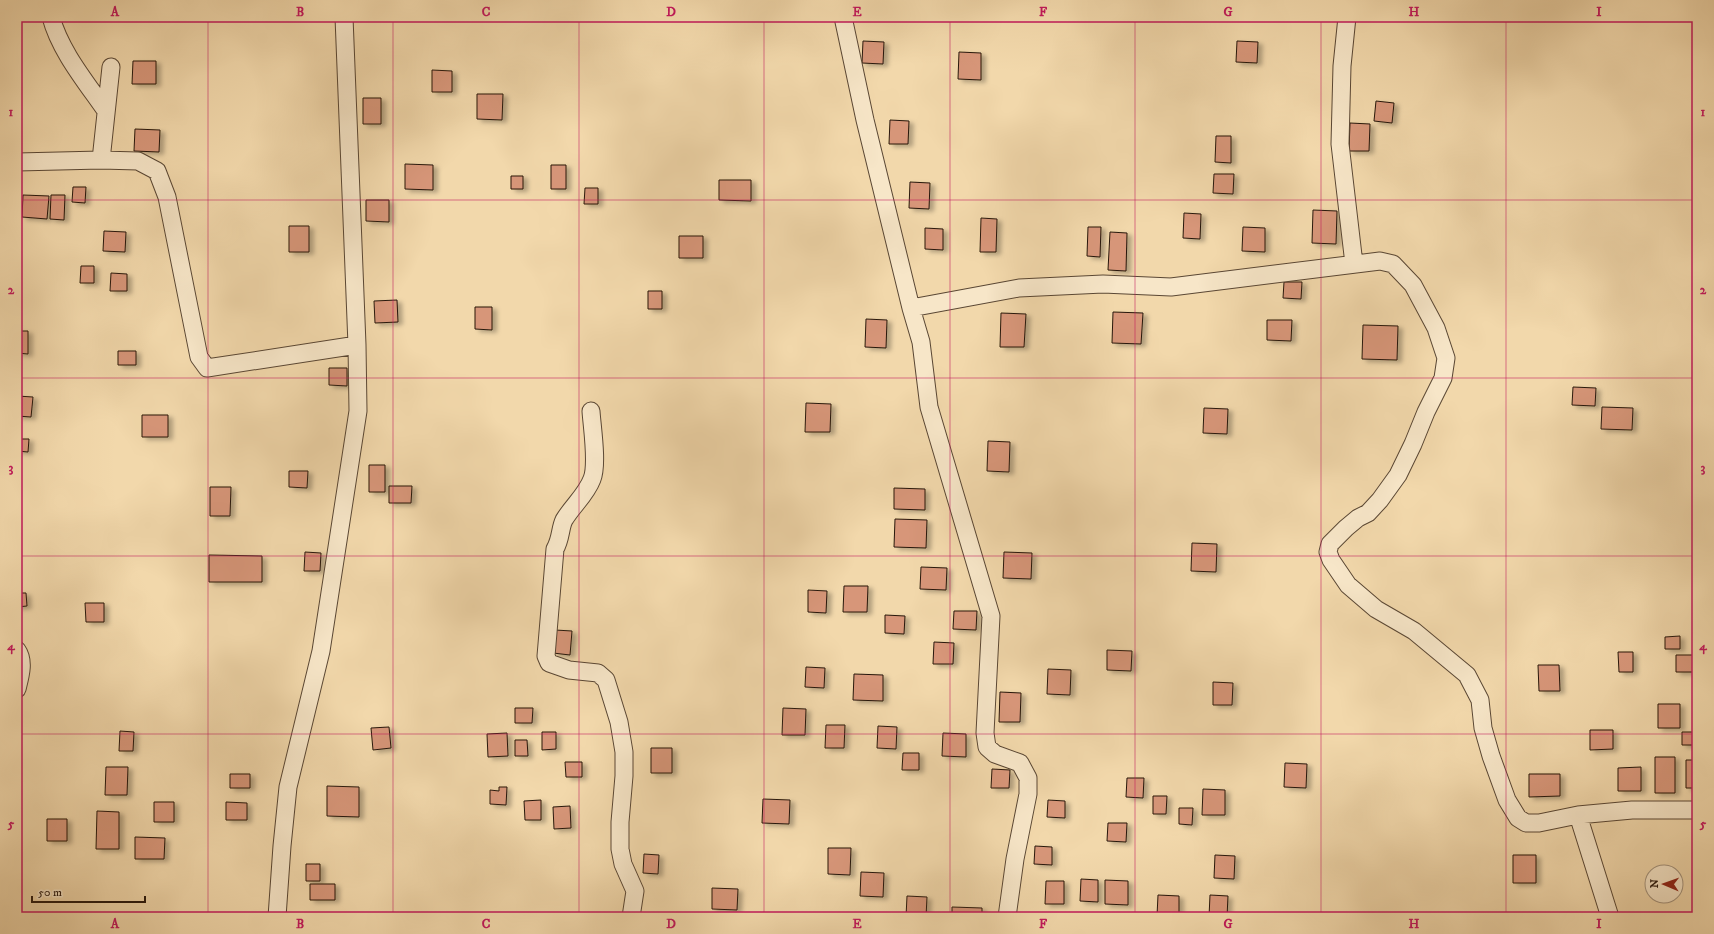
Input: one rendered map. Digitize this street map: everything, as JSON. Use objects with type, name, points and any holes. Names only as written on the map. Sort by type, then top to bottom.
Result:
[{"type":"street","points":[[51,17],[53,26],[65,50],[106,111]]},
{"type":"street","points":[[277,917],[288,787],[321,651],[358,411],[358,345],[344,17]]},
{"type":"street","points":[[843,17],[865,120],[911,308],[921,342],[929,407],[991,616],[985,733],[987,747],[995,754],[1020,764],[1028,778],[1028,794],[1015,859],[1007,917]]},
{"type":"street","points":[[1347,17],[1342,66],[1340,144],[1354,264]]},
{"type":"street","points":[[101,160],[111,67]]},
{"type":"street","points":[[17,162],[101,160],[138,161],[157,171],[167,197],[199,357],[207,368],[358,345]]},
{"type":"street","points":[[911,308],[1019,288],[1103,284],[1171,287],[1380,261],[1393,264],[1413,285],[1436,328],[1446,358],[1443,378],[1398,475],[1380,500],[1368,513],[1358,518],[1330,544],[1328,552],[1331,560],[1348,585],[1376,610],[1414,631],[1467,675],[1480,700],[1483,728],[1491,756],[1507,800],[1518,818],[1526,823],[1539,823],[1578,815],[1632,810],[1697,810]]},
{"type":"street","points":[[591,411],[594,459],[593,478],[586,491],[564,520],[560,541],[555,549],[546,656],[549,663],[557,667],[569,670],[598,673],[606,680],[619,722],[624,752],[620,849],[623,864],[634,891],[630,917]]},
{"type":"street","points":[[17,650],[21,661],[21,675],[17,689]]},
{"type":"street","points":[[1578,815],[1610,917]]},
{"type":"building","points":[[1694,20],[1697,20],[1697,44],[1693,44]]},
{"type":"building","points":[[863,41],[884,42],[883,64],[862,63]]},
{"type":"building","points":[[1237,41],[1258,42],[1257,63],[1236,62]]},
{"type":"building","points":[[959,52],[981,53],[981,80],[958,79]]},
{"type":"building","points":[[133,61],[156,61],[156,84],[132,84]]},
{"type":"building","points":[[432,70],[452,71],[452,92],[432,92]]},
{"type":"building","points":[[477,94],[503,94],[502,120],[477,119]]},
{"type":"building","points":[[363,98],[381,98],[381,124],[363,124]]},
{"type":"building","points":[[1376,101],[1394,103],[1392,123],[1374,121]]},
{"type":"building","points":[[890,120],[909,121],[908,144],[889,144]]},
{"type":"building","points":[[1350,123],[1370,124],[1369,151],[1349,151]]},
{"type":"building","points":[[135,129],[160,130],[159,152],[134,151]]},
{"type":"building","points":[[1216,136],[1231,136],[1231,163],[1215,162]]},
{"type":"building","points":[[405,164],[433,165],[433,190],[405,189]]},
{"type":"building","points":[[551,165],[566,165],[566,189],[551,189]]},
{"type":"building","points":[[1214,174],[1234,174],[1233,194],[1213,193]]},
{"type":"building","points":[[511,176],[523,176],[523,189],[511,189]]},
{"type":"building","points":[[719,180],[751,180],[751,201],[719,200]]},
{"type":"building","points":[[910,182],[930,183],[929,209],[909,208]]},
{"type":"building","points":[[73,187],[86,187],[85,203],[72,202]]},
{"type":"building","points":[[585,188],[598,188],[598,204],[584,204]]},
{"type":"building","points":[[23,195],[49,196],[47,219],[22,217]]},
{"type":"building","points":[[51,195],[65,195],[64,220],[50,219]]},
{"type":"building","points":[[366,200],[389,200],[389,222],[366,221]]},
{"type":"building","points":[[1313,210],[1337,211],[1336,244],[1312,243]]},
{"type":"building","points":[[1184,213],[1201,214],[1200,239],[1183,238]]},
{"type":"building","points":[[981,218],[997,219],[996,252],[980,252]]},
{"type":"building","points":[[289,226],[309,226],[309,252],[289,252]]},
{"type":"building","points":[[1088,227],[1101,227],[1100,257],[1087,256]]},
{"type":"building","points":[[1243,227],[1265,228],[1265,252],[1242,251]]},
{"type":"building","points":[[925,228],[943,229],[943,250],[925,249]]},
{"type":"building","points":[[104,231],[126,232],[125,252],[103,251]]},
{"type":"building","points":[[1110,232],[1127,233],[1126,271],[1108,270]]},
{"type":"building","points":[[679,236],[703,236],[703,258],[679,258]]},
{"type":"building","points":[[81,266],[94,266],[94,283],[80,283]]},
{"type":"building","points":[[111,273],[127,274],[127,291],[110,291]]},
{"type":"building","points":[[1284,282],[1302,282],[1301,299],[1283,298]]},
{"type":"building","points":[[648,291],[662,291],[662,309],[648,309]]},
{"type":"building","points":[[397,300],[398,322],[375,323],[374,301]]},
{"type":"building","points":[[475,307],[492,307],[492,330],[475,329]]},
{"type":"building","points":[[1113,312],[1143,313],[1141,344],[1112,343]]},
{"type":"building","points":[[1001,313],[1026,314],[1024,347],[1000,347]]},
{"type":"building","points":[[866,319],[887,320],[886,348],[865,347]]},
{"type":"building","points":[[1267,320],[1292,320],[1291,341],[1267,340]]},
{"type":"building","points":[[1363,325],[1398,326],[1397,360],[1362,359]]},
{"type":"building","points":[[17,331],[28,331],[28,354],[17,353]]},
{"type":"building","points":[[118,351],[136,351],[136,365],[118,365]]},
{"type":"building","points":[[329,368],[347,368],[347,386],[329,385]]},
{"type":"building","points":[[1573,387],[1596,388],[1595,406],[1572,405]]},
{"type":"building","points":[[17,396],[33,397],[31,417],[17,416]]},
{"type":"building","points":[[806,403],[831,404],[830,432],[805,432]]},
{"type":"building","points":[[1602,407],[1633,408],[1632,430],[1601,429]]},
{"type":"building","points":[[1204,408],[1228,409],[1227,434],[1203,433]]},
{"type":"building","points":[[142,415],[168,415],[168,437],[142,437]]},
{"type":"building","points":[[17,439],[29,439],[28,452],[17,451]]},
{"type":"building","points":[[988,441],[1010,442],[1009,472],[987,471]]},
{"type":"building","points":[[369,465],[385,465],[385,492],[369,492]]},
{"type":"building","points":[[289,471],[308,471],[307,488],[289,487]]},
{"type":"building","points":[[389,486],[412,486],[411,503],[389,503]]},
{"type":"building","points":[[210,487],[231,487],[230,516],[210,516]]},
{"type":"building","points":[[894,488],[925,489],[925,510],[894,509]]},
{"type":"building","points":[[895,519],[927,520],[926,548],[894,547]]},
{"type":"building","points":[[1192,543],[1217,544],[1216,572],[1191,571]]},
{"type":"building","points":[[305,552],[321,553],[320,571],[304,571]]},
{"type":"building","points":[[1004,552],[1032,553],[1031,579],[1003,578]]},
{"type":"building","points":[[209,555],[262,556],[262,582],[209,582]]},
{"type":"building","points":[[921,567],[947,568],[946,590],[920,589]]},
{"type":"building","points":[[844,586],[868,586],[867,612],[843,612]]},
{"type":"building","points":[[808,590],[827,591],[826,613],[808,612]]},
{"type":"building","points":[[17,593],[26,593],[27,606],[17,607]]},
{"type":"building","points":[[85,603],[104,603],[104,622],[86,622]]},
{"type":"building","points":[[954,611],[977,611],[976,630],[953,629]]},
{"type":"building","points":[[885,615],[905,616],[904,634],[885,633]]},
{"type":"building","points":[[555,630],[572,631],[570,655],[553,653]]},
{"type":"building","points":[[1680,636],[1680,649],[1665,649],[1665,637]]},
{"type":"building","points":[[934,642],[954,643],[953,664],[933,664]]},
{"type":"building","points":[[1107,650],[1132,651],[1131,671],[1107,670]]},
{"type":"building","points":[[1618,652],[1633,652],[1633,672],[1619,672]]},
{"type":"building","points":[[1676,655],[1697,655],[1697,672],[1676,672]]},
{"type":"building","points":[[1538,665],[1559,665],[1560,691],[1539,691]]},
{"type":"building","points":[[806,667],[825,668],[824,688],[805,687]]},
{"type":"building","points":[[1048,669],[1071,670],[1070,695],[1047,694]]},
{"type":"building","points":[[854,674],[883,675],[883,701],[853,700]]},
{"type":"building","points":[[1213,682],[1233,683],[1232,705],[1213,705]]},
{"type":"building","points":[[1000,692],[1021,693],[1020,722],[999,722]]},
{"type":"building","points":[[1658,704],[1680,704],[1680,728],[1658,728]]},
{"type":"building","points":[[515,708],[533,708],[532,723],[515,723]]},
{"type":"building","points":[[783,708],[806,709],[805,735],[782,735]]},
{"type":"building","points":[[826,725],[845,725],[844,748],[825,748]]},
{"type":"building","points":[[878,726],[897,727],[896,749],[877,748]]},
{"type":"building","points":[[389,727],[391,748],[373,750],[371,728]]},
{"type":"building","points":[[1590,730],[1613,730],[1613,749],[1590,750]]},
{"type":"building","points":[[120,731],[134,732],[133,751],[119,751]]},
{"type":"building","points":[[542,732],[556,732],[556,749],[542,750]]},
{"type":"building","points":[[1682,732],[1697,732],[1697,745],[1682,745]]},
{"type":"building","points":[[507,733],[508,756],[488,757],[487,734]]},
{"type":"building","points":[[943,733],[966,734],[966,757],[942,756]]},
{"type":"building","points":[[515,740],[527,740],[528,756],[515,756]]},
{"type":"building","points":[[651,748],[672,748],[672,773],[651,773]]},
{"type":"building","points":[[903,753],[919,753],[919,770],[902,770]]},
{"type":"building","points":[[1655,757],[1675,757],[1675,793],[1655,793]]},
{"type":"building","points":[[1686,760],[1697,760],[1697,788],[1686,788]]},
{"type":"building","points":[[565,762],[582,762],[582,777],[566,777]]},
{"type":"building","points":[[1285,763],[1307,764],[1306,788],[1284,787]]},
{"type":"building","points":[[106,767],[128,767],[127,795],[105,795]]},
{"type":"building","points":[[1641,767],[1641,791],[1618,791],[1618,768]]},
{"type":"building","points":[[992,769],[1010,770],[1009,788],[991,788]]},
{"type":"building","points":[[230,774],[250,774],[250,788],[230,788]]},
{"type":"building","points":[[1529,774],[1560,774],[1560,796],[1529,797]]},
{"type":"building","points":[[1127,778],[1144,778],[1143,798],[1126,797]]},
{"type":"building","points":[[327,786],[359,787],[359,817],[327,816]]},
{"type":"building","points":[[499,787],[507,787],[506,805],[490,804],[490,790],[499,791]]},
{"type":"building","points":[[1203,789],[1225,790],[1225,815],[1202,815]]},
{"type":"building","points":[[1153,796],[1167,796],[1166,814],[1153,814]]},
{"type":"building","points":[[763,799],[790,800],[789,824],[762,823]]},
{"type":"building","points":[[541,800],[541,820],[525,820],[524,801]]},
{"type":"building","points":[[1048,800],[1065,801],[1065,818],[1047,817]]},
{"type":"building","points":[[154,802],[174,802],[174,822],[154,822]]},
{"type":"building","points":[[226,802],[247,803],[247,820],[226,820]]},
{"type":"building","points":[[570,806],[571,828],[554,829],[553,807]]},
{"type":"building","points":[[1179,808],[1193,808],[1192,825],[1179,824]]},
{"type":"building","points":[[97,811],[119,812],[119,849],[96,849]]},
{"type":"building","points":[[47,819],[67,819],[67,841],[47,841]]},
{"type":"building","points":[[1108,823],[1127,823],[1126,842],[1107,841]]},
{"type":"building","points":[[135,837],[165,838],[164,859],[135,859]]},
{"type":"building","points":[[1035,846],[1052,847],[1052,865],[1034,864]]},
{"type":"building","points":[[828,848],[851,848],[850,875],[828,874]]},
{"type":"building","points":[[644,854],[659,855],[658,874],[643,873]]},
{"type":"building","points":[[1215,855],[1235,856],[1234,879],[1214,878]]},
{"type":"building","points":[[1513,855],[1536,855],[1536,883],[1513,883]]},
{"type":"building","points":[[306,864],[320,864],[320,881],[306,881]]},
{"type":"building","points":[[861,872],[884,873],[883,897],[860,896]]},
{"type":"building","points":[[1081,879],[1098,880],[1098,902],[1080,901]]},
{"type":"building","points":[[1105,880],[1128,881],[1128,905],[1105,904]]},
{"type":"building","points":[[1046,881],[1064,881],[1064,904],[1045,904]]},
{"type":"building","points":[[310,884],[335,884],[335,900],[310,900]]},
{"type":"building","points":[[712,888],[738,889],[737,910],[712,909]]},
{"type":"building","points":[[1158,895],[1179,896],[1179,917],[1157,916]]},
{"type":"building","points":[[1210,895],[1228,896],[1227,917],[1209,917]]},
{"type":"building","points":[[907,896],[927,897],[926,917],[906,917]]},
{"type":"building","points":[[952,907],[982,908],[982,917],[952,917]]},
{"type":"building","points":[[538,915],[538,917],[525,917]]}]
